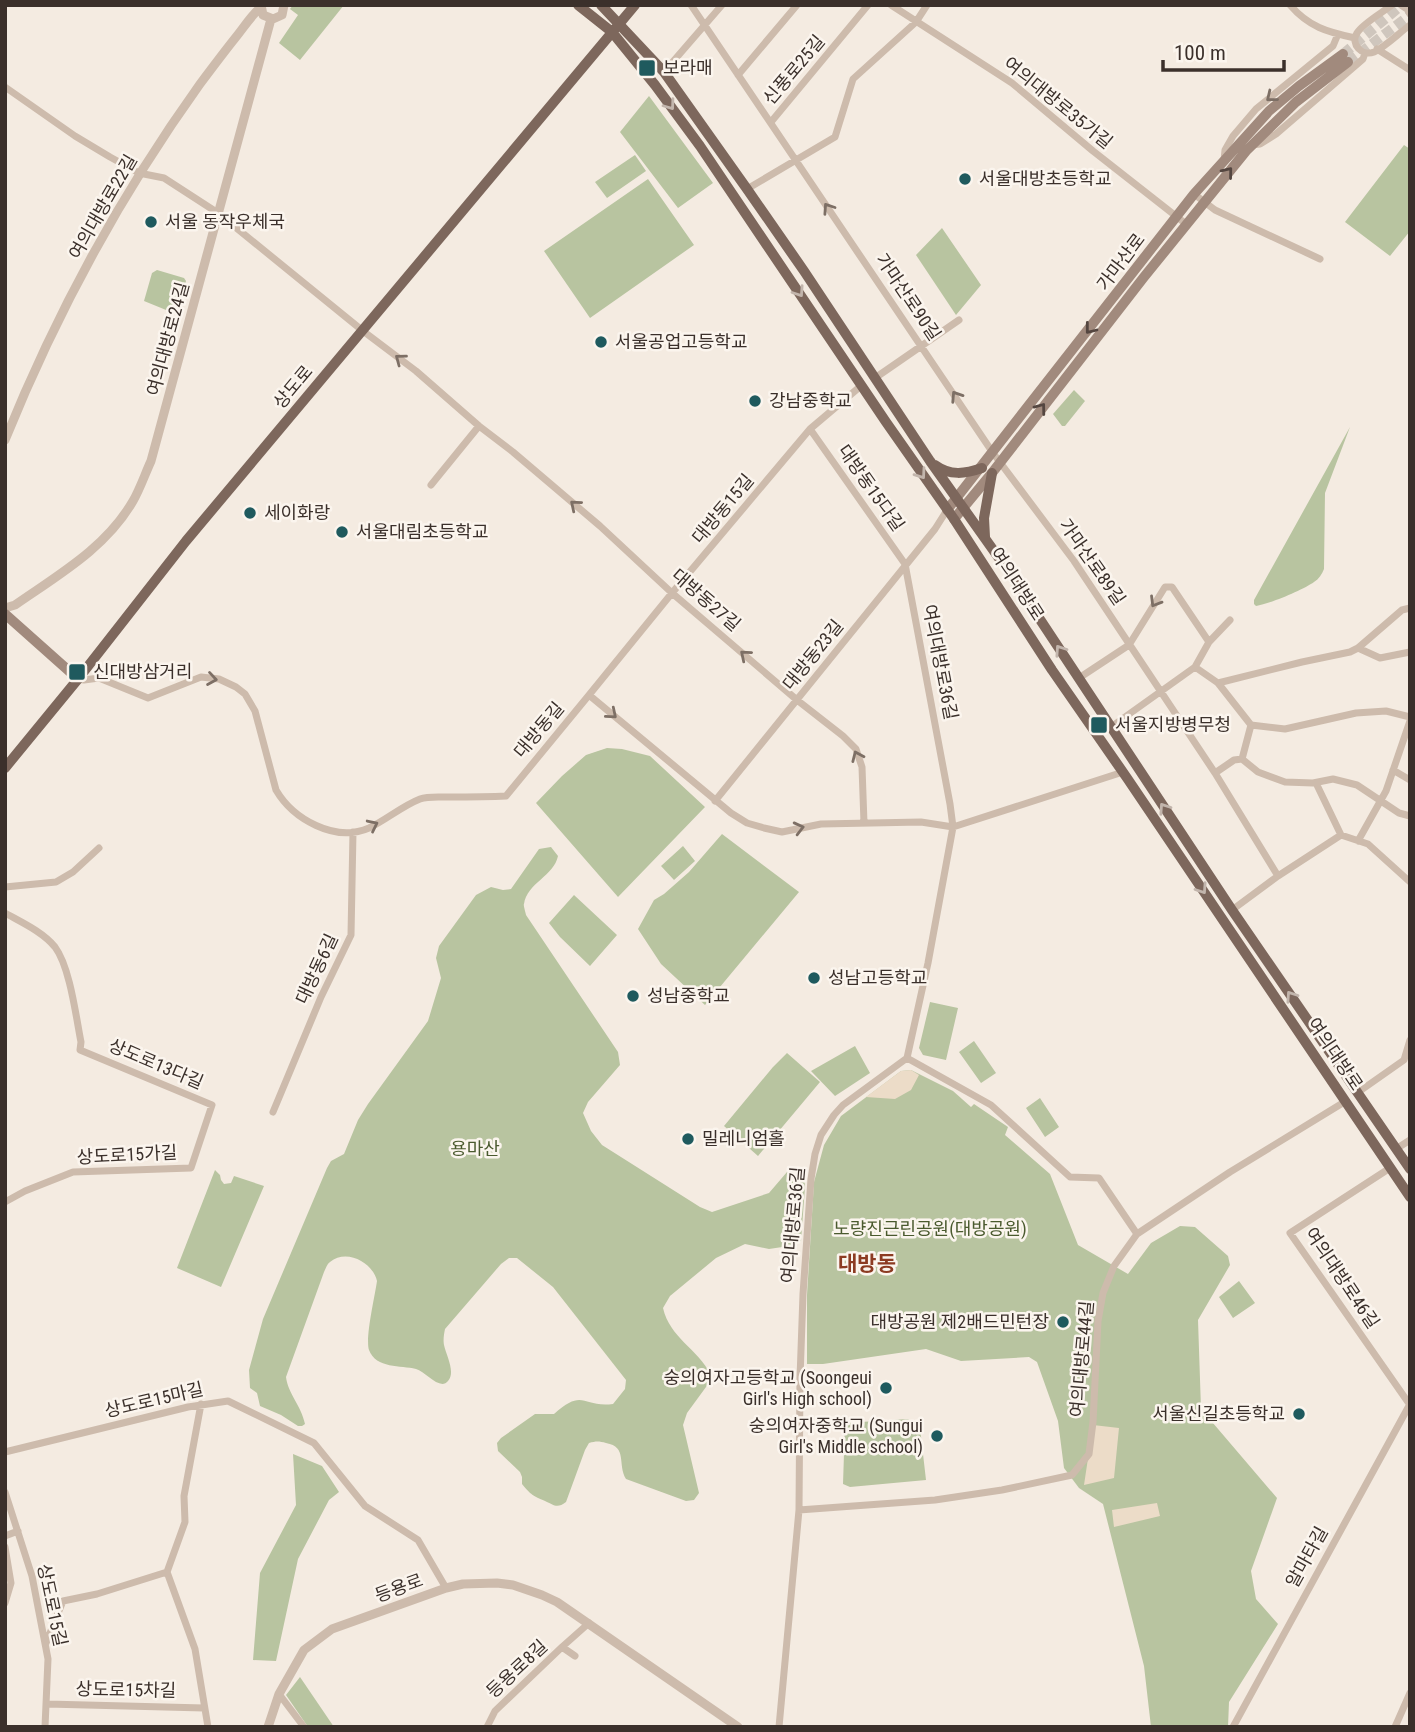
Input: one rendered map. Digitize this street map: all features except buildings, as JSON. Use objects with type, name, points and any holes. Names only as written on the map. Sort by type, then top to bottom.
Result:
[{"type":"main road","name":"여의대방로","points":[[578,5],[616,28],[664,72],[804,271],[1232,910],[1410,1169]]},
{"type":"main road","name":"여의대방로","points":[[601,5],[951,515],[1052,670],[1410,1197]]},
{"type":"main road","name":"상도로","points":[[5,768],[186,541],[635,5]]},
{"type":"main road","name":"가마산로","points":[[951,515],[987,471],[996,458],[1175,217],[1194,194],[1269,111],[1299,86],[1346,58],[1251,145],[996,458]]},
{"type":"main road","points":[[930,461],[955,474],[987,471],[984,518],[986,539]]},
{"type":"main road","points":[[5,614],[78,679]]},
{"type":"main road","points":[[1099,736],[1111,727]]},
{"type":"main road","points":[[1123,772],[1135,763]]},
{"type":"street","points":[[260,7],[263,15],[276,19],[282,15],[284,5]]},
{"type":"street","name":"신풍로25길","points":[[691,5],[796,160]]},
{"type":"street","points":[[664,72],[722,5]]},
{"type":"street","points":[[738,75],[797,5]]},
{"type":"street","name":"신풍로25길","points":[[771,122],[868,5]]},
{"type":"street","name":"여의대방로35가길","points":[[891,5],[1012,83],[1186,224]]},
{"type":"street","points":[[747,189],[835,137],[853,79],[916,22],[927,5]]},
{"type":"street","points":[[1290,5],[1310,24],[1355,38]]},
{"type":"street","points":[[1401,5],[1410,14]]},
{"type":"street","points":[[1391,6],[1360,29],[1355,38],[1358,48],[1365,52],[1374,52],[1408,25],[1410,37]]},
{"type":"street","name":"여의대방로22길","points":[[5,440],[29,382],[77,286],[139,173],[210,69],[260,7]]},
{"type":"street","name":"여의대방로24길","points":[[5,608],[15,605],[87,555],[111,532],[133,501],[151,461],[271,19]]},
{"type":"street","points":[[1224,161],[1224,150],[1233,135],[1256,109],[1333,46],[1338,34]]},
{"type":"street","points":[[1377,49],[1410,70]]},
{"type":"street","points":[[1251,145],[1260,144],[1276,134],[1363,59],[1365,52]]},
{"type":"street","name":"대방동27길","points":[[5,87],[75,136],[139,173],[164,178],[218,213],[416,371],[600,526],[672,593],[856,749],[862,767],[864,823]]},
{"type":"street","name":"가마산로90길","points":[[796,160],[996,458]]},
{"type":"street","points":[[1194,194],[1215,210],[1320,259]]},
{"type":"street","points":[[874,378],[959,320]]},
{"type":"street","name":"대방동15길","points":[[589,695],[810,429],[862,385]]},
{"type":"street","points":[[431,485],[479,426]]},
{"type":"street","name":"대방동15다길","points":[[810,429],[905,564]]},
{"type":"street","name":"가마산로89길","points":[[996,458],[1074,561],[1215,773],[1278,876]]},
{"type":"street","name":"대방동23길","points":[[715,802],[905,564],[951,515]]},
{"type":"street","name":"여의대방로36길","points":[[779,1727],[799,1510],[803,1294],[815,1154],[821,1135],[843,1105],[908,1058],[953,827],[905,564]]},
{"type":"street","points":[[1079,678],[1129,645],[1165,587],[1172,587],[1209,642]]},
{"type":"street","points":[[1218,683],[1350,652],[1402,610],[1410,608]]},
{"type":"street","points":[[1111,727],[1195,667],[1209,642],[1230,620]]},
{"type":"street","points":[[1358,648],[1380,658],[1409,655]]},
{"type":"street","points":[[1195,667],[1218,683],[1251,725],[1285,729],[1356,713],[1385,711],[1410,719],[1381,801],[1358,841]]},
{"type":"street","points":[[78,679],[99,678],[148,698],[201,677],[228,682],[245,694],[255,710],[276,790],[282,800],[290,809],[312,823],[339,832],[353,832]]},
{"type":"street","points":[[589,695],[715,802],[747,822],[782,832],[809,825],[864,823],[921,822],[953,827],[1123,772]]},
{"type":"street","name":"대방동길","points":[[353,832],[367,829],[422,798],[506,796],[589,695]]},
{"type":"street","points":[[1242,760],[1251,725]]},
{"type":"street","points":[[1215,773],[1234,760],[1242,760],[1258,772],[1285,782],[1316,783],[1333,779],[1357,785],[1399,813],[1410,816]]},
{"type":"street","points":[[1393,770],[1410,780]]},
{"type":"street","points":[[1316,783],[1341,835],[1368,844],[1410,882]]},
{"type":"street","name":"대방동6길","points":[[273,1112],[321,997],[351,935],[353,832]]},
{"type":"street","points":[[1232,910],[1341,835]]},
{"type":"street","points":[[5,887],[56,882],[73,872],[99,848]]},
{"type":"street","name":"상도로13다길","points":[[5,913],[55,947],[63,963],[72,998],[80,1049],[212,1105]]},
{"type":"street","points":[[1357,1093],[1404,1059],[1410,1040]]},
{"type":"street","points":[[908,1058],[991,1105],[1070,1177],[1099,1178],[1137,1234]]},
{"type":"street","name":"여의대방로44길","points":[[799,1510],[935,1500],[1002,1490],[1072,1475],[1088,1454],[1093,1422],[1098,1321],[1104,1293],[1114,1266],[1137,1234],[1357,1093]]},
{"type":"street","name":"상도로15가길","points":[[5,1202],[24,1191],[73,1172],[191,1168],[212,1105]]},
{"type":"street","points":[[1396,1149],[1410,1140]]},
{"type":"street","name":"여의대방로46길","points":[[1390,1168],[1290,1233],[1410,1404]]},
{"type":"street","name":"상도로15마길","points":[[5,1452],[201,1405],[228,1401],[314,1443],[365,1506],[418,1541],[446,1588]]},
{"type":"street","name":"알마타길","points":[[1233,1727],[1410,1404]]},
{"type":"street","points":[[201,1405],[184,1496],[185,1522],[167,1572],[195,1649],[208,1727]]},
{"type":"street","name":"상도로15길","points":[[5,1492],[32,1576],[48,1659],[45,1727]]},
{"type":"street","points":[[5,1536],[18,1531]]},
{"type":"street","points":[[5,1547],[11,1583],[5,1603]]},
{"type":"street","points":[[45,1645],[63,1601],[97,1594],[167,1572]]},
{"type":"street","name":"등용로","points":[[268,1727],[279,1694],[304,1650],[332,1629],[446,1588],[479,1583],[513,1585],[542,1595],[589,1623],[738,1727]]},
{"type":"street","points":[[562,1647],[589,1623]]},
{"type":"street","name":"등용로8길","points":[[487,1727],[495,1711],[562,1647],[575,1656]]},
{"type":"street","points":[[1395,1727],[1410,1693]]},
{"type":"street","points":[[279,1694],[304,1727]]},
{"type":"street","name":"상도로15차길","points":[[47,1704],[204,1708]]},
{"type":"green space","points":[[293,5],[344,5],[300,60],[279,43],[298,15],[290,9]]},
{"type":"green space","points":[[649,96],[713,183],[678,208],[620,132]]},
{"type":"green space","points":[[1404,145],[1410,149],[1410,231],[1390,256],[1345,222]]},
{"type":"green space","points":[[635,155],[646,171],[607,198],[595,182]]},
{"type":"green space","points":[[648,179],[694,245],[590,318],[544,251]]},
{"type":"green space","points":[[942,228],[981,285],[956,315],[916,255]]},
{"type":"green space","points":[[157,270],[186,281],[177,309],[171,312],[144,301],[152,273]]},
{"type":"green space","points":[[1074,390],[1085,401],[1065,426],[1062,426],[1053,414]]},
{"type":"green space","points":[[1350,427],[1325,493],[1322,573],[1316,581],[1302,589],[1256,606],[1254,600]]},
{"type":"green space","points":[[607,748],[650,756],[705,807],[618,897],[536,803],[586,755]]},
{"type":"green space","points":[[722,834],[799,892],[705,1005],[661,964],[638,929],[654,900],[689,872]]},
{"type":"green space","points":[[683,846],[695,861],[674,880],[661,866]]},
{"type":"green space","name":"용마산","points":[[551,847],[558,856],[556,863],[530,890],[524,905],[526,915],[618,1052],[620,1065],[588,1102],[583,1113],[591,1131],[602,1145],[712,1212],[769,1193],[787,1172],[797,1169],[804,1175],[801,1241],[769,1249],[745,1244],[716,1258],[670,1296],[663,1308],[671,1327],[699,1357],[711,1375],[706,1387],[687,1413],[683,1425],[699,1493],[694,1500],[686,1501],[626,1479],[620,1452],[613,1445],[599,1442],[589,1443],[563,1504],[556,1506],[538,1498],[522,1484],[520,1472],[498,1451],[497,1443],[501,1438],[535,1414],[554,1414],[578,1400],[613,1404],[625,1389],[626,1380],[553,1287],[517,1258],[509,1258],[501,1264],[445,1329],[444,1343],[451,1373],[445,1383],[441,1384],[416,1369],[383,1363],[372,1356],[368,1336],[377,1281],[375,1274],[365,1263],[344,1257],[337,1258],[327,1266],[286,1377],[305,1424],[298,1426],[260,1406],[257,1393],[250,1388],[249,1370],[263,1319],[327,1168],[331,1161],[344,1154],[368,1104],[428,1021],[441,978],[436,958],[439,946],[476,895],[491,887],[511,889],[539,849]]},
{"type":"green space","points":[[574,895],[617,935],[590,966],[549,923]]},
{"type":"green space","points":[[930,1002],[958,1008],[946,1060],[923,1055],[919,1048]]},
{"type":"green space","points":[[974,1041],[996,1073],[981,1083],[959,1052]]},
{"type":"green space","points":[[855,1046],[870,1073],[835,1096],[811,1071]]},
{"type":"green space","points":[[787,1053],[820,1082],[758,1156],[724,1126]]},
{"type":"green space","name":"노량진근린공원(대방공원)","points":[[911,1070],[953,1091],[971,1107],[974,1104],[1008,1127],[1005,1135],[1050,1174],[1078,1245],[1128,1274],[1151,1243],[1180,1226],[1195,1227],[1228,1256],[1230,1265],[1198,1320],[1201,1409],[1277,1498],[1251,1571],[1256,1599],[1278,1624],[1229,1702],[1228,1727],[1151,1727],[1144,1666],[1103,1504],[1079,1488],[1064,1468],[1058,1421],[1037,1362],[1029,1357],[961,1361],[926,1349],[807,1364],[807,1295],[814,1182],[824,1145],[841,1116],[901,1071]]},
{"type":"green space","points":[[1040,1098],[1059,1127],[1045,1137],[1026,1108]]},
{"type":"green space","points":[[215,1170],[224,1184],[231,1183],[234,1176],[264,1186],[221,1287],[177,1268]]},
{"type":"green space","points":[[1239,1281],[1255,1303],[1233,1318],[1219,1297]]},
{"type":"green space","points":[[908,1419],[920,1428],[926,1480],[850,1487],[843,1484],[845,1423]]},
{"type":"green space","points":[[293,1454],[322,1466],[339,1492],[329,1500],[298,1559],[276,1661],[253,1660],[260,1573],[296,1505]]},
{"type":"green space","points":[[300,1677],[334,1727],[308,1727],[286,1695]]},
{"type":"shaded area","points":[[911,1070],[919,1075],[911,1090],[895,1099],[866,1097],[901,1071]]},
{"type":"shaded area","points":[[1093,1425],[1119,1428],[1114,1478],[1084,1485]]},
{"type":"shaded area","points":[[1157,1503],[1160,1516],[1114,1527],[1112,1510]]},
{"type":"tunnel","points":[[1343,54],[1402,5]]},
{"type":"tunnel","points":[[1348,62],[1410,15]]},
{"type":"place","name":"보라매","points":[[647,68]]},
{"type":"place","name":"서울대방초등학교","points":[[965,179]]},
{"type":"place","name":"서울 동작우체국","points":[[151,222]]},
{"type":"place","name":"서울공업고등학교","points":[[601,342]]},
{"type":"place","name":"강남중학교","points":[[755,401]]},
{"type":"place","name":"세이화랑","points":[[250,513]]},
{"type":"place","name":"서울대림초등학교","points":[[342,532]]},
{"type":"place","name":"신대방삼거리","points":[[77,672]]},
{"type":"place","name":"서울지방병무청","points":[[1099,725]]},
{"type":"place","name":"성남고등학교","points":[[814,978]]},
{"type":"place","name":"성남중학교","points":[[633,996]]},
{"type":"place","name":"밀레니엄홀","points":[[688,1139]]},
{"type":"place","name":"대방공원 제2배드민턴장","points":[[1063,1322]]},
{"type":"place","name":"숭의여자고등학교 (Soongeui Girl's High school)","points":[[886,1388]]},
{"type":"place","name":"서울신길초등학교","points":[[1299,1414]]},
{"type":"place","name":"숭의여자중학교 (Sungui Girl's Middle school)","points":[[937,1436]]},
{"type":"district","name":"대방동","points":[[867,1264]]}]
